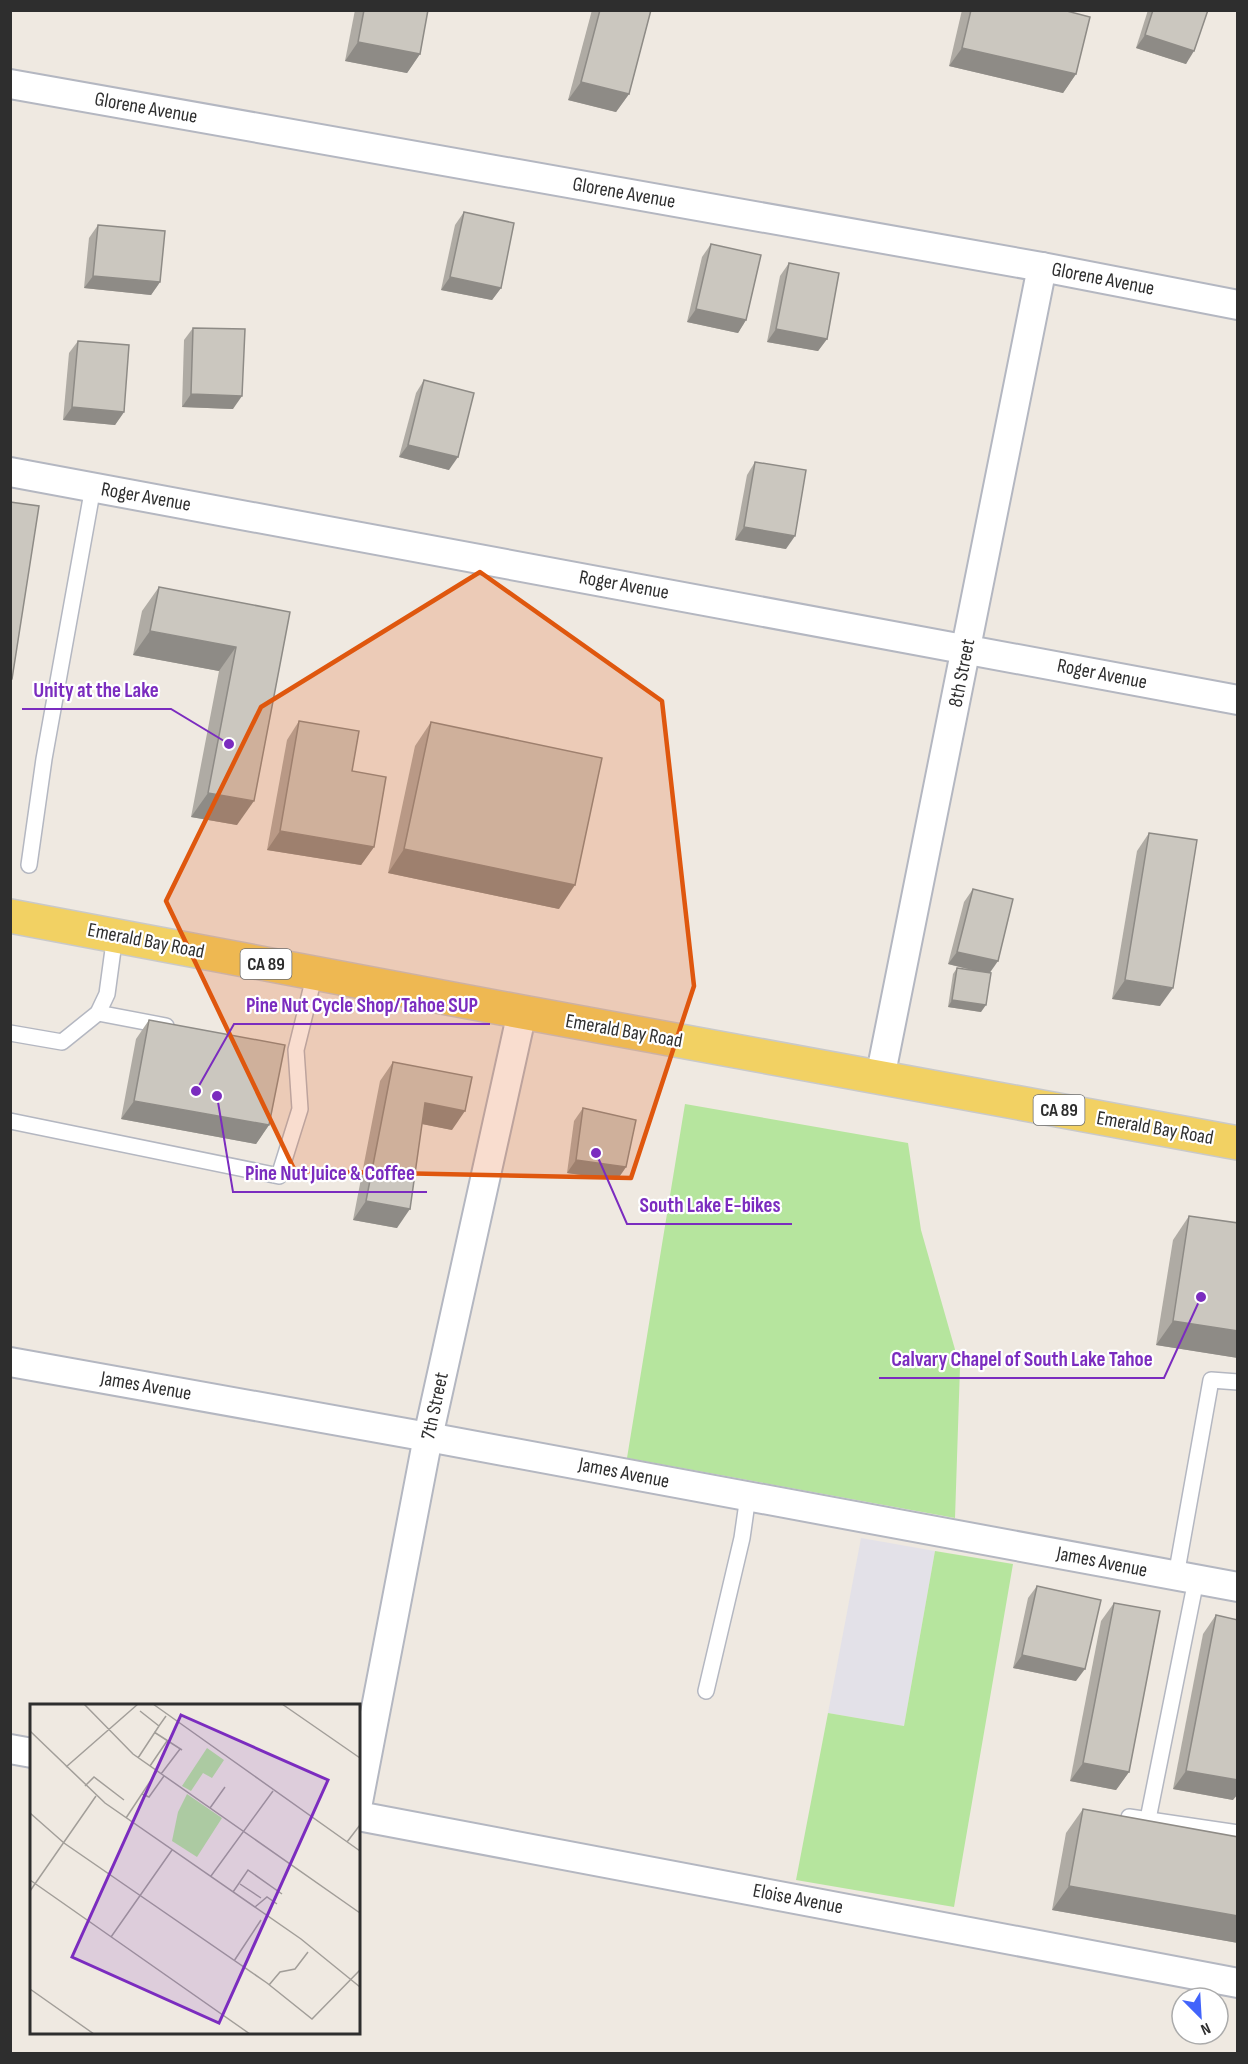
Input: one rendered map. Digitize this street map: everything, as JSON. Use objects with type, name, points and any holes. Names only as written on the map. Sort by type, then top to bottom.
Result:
[{"type":"main road","name":"Emerald Bay Road","points":[[10,916],[1238,1143]]},
{"type":"street","name":"Glorene Avenue","points":[[10,84],[1042,267],[1238,305]]},
{"type":"street","name":"8th Street","points":[[880,1078],[1042,267]]},
{"type":"street","name":"Roger Avenue","points":[[10,472],[1238,700]]},
{"type":"street","name":"7th Street","points":[[360,1792],[428,1437],[522,1012]]},
{"type":"street","name":"James Avenue","points":[[10,1362],[1186,1578],[1237,1582]]},
{"type":"street","points":[[10,1749],[30,1753]]},
{"type":"street","name":"Eloise Avenue","points":[[360,1816],[1238,1983]]},
{"type":"lane","points":[[29,865],[44,759],[93,487]]},
{"type":"lane","points":[[10,1033],[62,1042],[98,1013],[107,994],[116,935]]},
{"type":"lane","points":[[10,1121],[279,1176],[300,1109],[290,1049],[315,973]]},
{"type":"lane","points":[[98,1013],[180,1028]]},
{"type":"lane","points":[[1148,1820],[1186,1578],[1211,1380],[1238,1382]]},
{"type":"lane","points":[[706,1691],[742,1538],[748,1496]]},
{"type":"lane","points":[[1130,1817],[1238,1833]]},
{"type":"highlighted area","points":[[480,572],[662,701],[694,986],[631,1178],[295,1171],[166,901],[261,707]]},
{"type":"shaded area","points":[[861,1538],[935,1551],[904,1726],[828,1713]]},
{"type":"green space","points":[[685,1104],[908,1143],[921,1230],[960,1367],[955,1518],[627,1458]]},
{"type":"green space","points":[[935,1551],[1013,1564],[954,1907],[796,1880],[828,1713],[904,1726]]},
{"type":"building","points":[[364,10],[428,10],[420,54],[358,42]]},
{"type":"building","points":[[600,10],[651,10],[629,94],[581,82]]},
{"type":"building","points":[[971,10],[1063,10],[1090,17],[1076,74],[962,48]]},
{"type":"building","points":[[1153,10],[1208,10],[1194,51],[1145,35]]},
{"type":"building","points":[[464,212],[514,223],[501,288],[450,277]]},
{"type":"building","points":[[98,225],[165,231],[160,282],[93,276]]},
{"type":"building","points":[[711,244],[761,255],[746,320],[696,309]]},
{"type":"building","points":[[789,263],[839,273],[827,339],[776,329]]},
{"type":"building","points":[[193,328],[245,329],[242,396],[191,394]]},
{"type":"building","points":[[78,341],[129,345],[124,412],[72,407]]},
{"type":"building","points":[[424,380],[474,393],[458,457],[408,445]]},
{"type":"building","points":[[755,462],[806,470],[795,536],[744,527]]},
{"type":"building","points":[[10,502],[39,506],[12,679],[10,679]]},
{"type":"building","points":[[159,587],[290,612],[254,801],[208,793],[236,647],[150,631]]},
{"type":"building","points":[[299,721],[359,731],[352,771],[386,777],[374,847],[280,831]]},
{"type":"building","points":[[431,722],[602,758],[575,885],[404,849]]},
{"type":"building","points":[[1149,833],[1197,840],[1173,988],[1125,980]]},
{"type":"building","points":[[973,889],[1013,899],[998,961],[957,952]]},
{"type":"building","points":[[957,968],[991,973],[986,1005],[952,1000]]},
{"type":"building","points":[[149,1020],[285,1045],[269,1125],[134,1101]]},
{"type":"building","points":[[393,1062],[472,1077],[465,1111],[425,1103],[410,1209],[366,1201]]},
{"type":"building","points":[[583,1108],[636,1120],[626,1167],[576,1160]]},
{"type":"building","points":[[1189,1216],[1238,1223],[1238,1331],[1173,1321]]},
{"type":"building","points":[[1037,1586],[1101,1600],[1085,1669],[1022,1655]]},
{"type":"building","points":[[1114,1603],[1160,1611],[1129,1772],[1083,1763]]},
{"type":"building","points":[[1216,1615],[1238,1620],[1238,1780],[1186,1771]]},
{"type":"building","points":[[1083,1809],[1238,1837],[1238,1916],[1069,1886]]},
{"type":"place","name":"Unity at the Lake","points":[[229,744]]},
{"type":"place","name":"Pine Nut Cycle Shop/Tahoe SUP","points":[[196,1091]]},
{"type":"place","name":"Pine Nut Juice & Coffee","points":[[217,1096]]},
{"type":"place","name":"South Lake E-bikes","points":[[596,1153]]},
{"type":"place","name":"Calvary Chapel of South Lake Tahoe","points":[[1201,1297]]}]
